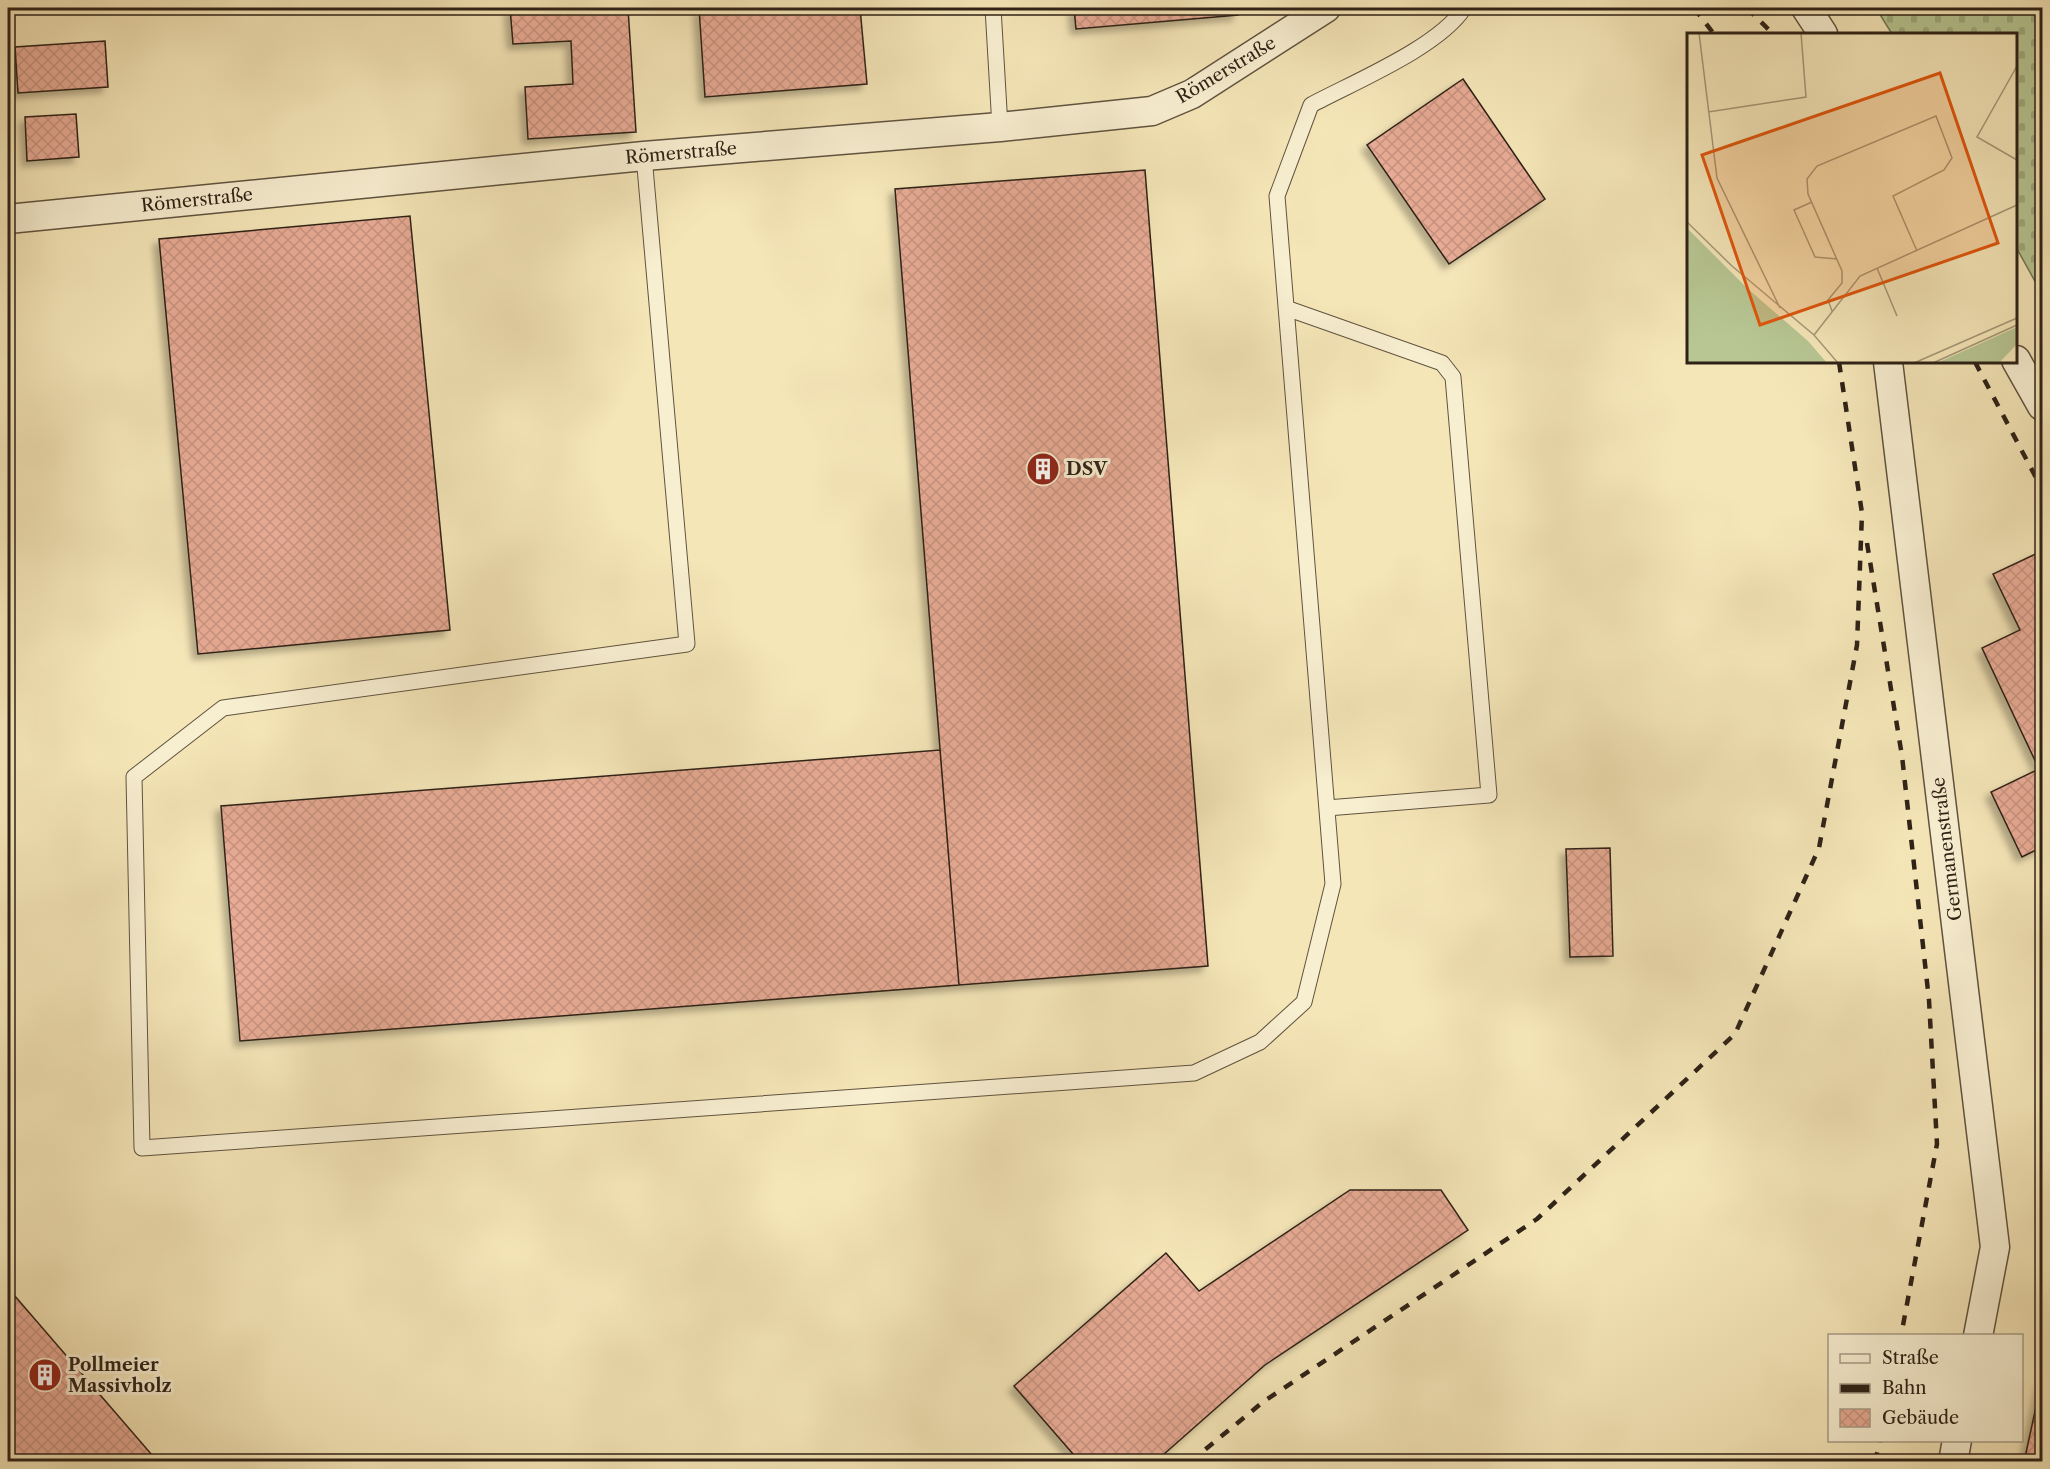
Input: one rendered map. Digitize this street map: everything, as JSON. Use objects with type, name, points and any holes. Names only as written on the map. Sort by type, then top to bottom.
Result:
[{"type":"street","name":"Römerstraße","points":[[8,219],[644,156],[1000,127],[1152,111],[1192,94],[1326,8]]},
{"type":"street","points":[[1806,8],[1822,33]]},
{"type":"street","points":[[2017,362],[2043,406]]},
{"type":"street","name":"Germanenstraße","points":[[1888,363],[1995,1247],[1978,1334]]},
{"type":"street","points":[[1953,1461],[1957,1442]]},
{"type":"lane","points":[[993,8],[1000,127]]},
{"type":"lane","points":[[644,156],[687,644],[223,708],[134,777],[142,1148],[1194,1073],[1260,1042],[1304,1002],[1333,884],[1277,196],[1298,134],[1311,105],[1415,49],[1442,31],[1464,8]]},
{"type":"lane","points":[[1286,308],[1442,363],[1453,377],[1489,795],[1327,808]]},
{"type":"green space","points":[[1876,8],[2042,8],[2042,294],[2017,249],[2017,33],[1891,33]]},
{"type":"building","points":[[510,8],[628,8],[636,132],[528,139],[525,87],[573,84],[571,41],[513,44]]},
{"type":"building","points":[[699,8],[860,8],[867,84],[705,97]]},
{"type":"building","points":[[1074,8],[1238,8],[1238,15],[1076,29]]},
{"type":"building","points":[[105,41],[108,87],[18,93],[15,47]]},
{"type":"building","points":[[1463,79],[1545,199],[1449,264],[1367,145]]},
{"type":"building","points":[[76,114],[79,157],[27,161],[25,117]]},
{"type":"building","name":"DSV","points":[[1145,170],[1208,966],[959,985],[895,189]]},
{"type":"building","points":[[410,216],[450,630],[198,654],[159,239]]},
{"type":"building","points":[[2042,551],[2042,847],[2022,857],[1991,792],[2039,769],[1982,648],[2020,630],[1993,574]]},
{"type":"building","points":[[940,750],[959,985],[240,1041],[221,806]]},
{"type":"building","points":[[1610,848],[1613,956],[1570,957],[1566,849]]},
{"type":"building","points":[[1350,1190],[1441,1190],[1468,1230],[1265,1365],[1155,1462],[1080,1462],[1014,1386],[1166,1253],[1199,1291]]},
{"type":"building","name":"Pollmeier Massivholz","points":[[8,1288],[158,1462],[8,1462]]},
{"type":"building","points":[[2042,1379],[2042,1462],[2024,1462]]},
{"type":"railway","points":[[1694,8],[1713,33]]},
{"type":"railway","points":[[1747,8],[1772,33]]},
{"type":"railway","points":[[1190,1462],[1263,1402],[1537,1219],[1735,1034],[1819,848],[1857,645],[1862,513],[1839,363]]},
{"type":"railway","points":[[1976,363],[2042,489]]},
{"type":"railway","points":[[1867,543],[1902,756],[1929,1000],[1937,1144],[1901,1334]]},
{"type":"railway","points":[[1875,1462],[1880,1442]]},
{"type":"place","name":"DSV","points":[[1043,469]]},
{"type":"place","name":"Pollmeier Massivholz","points":[[45,1375]]}]
